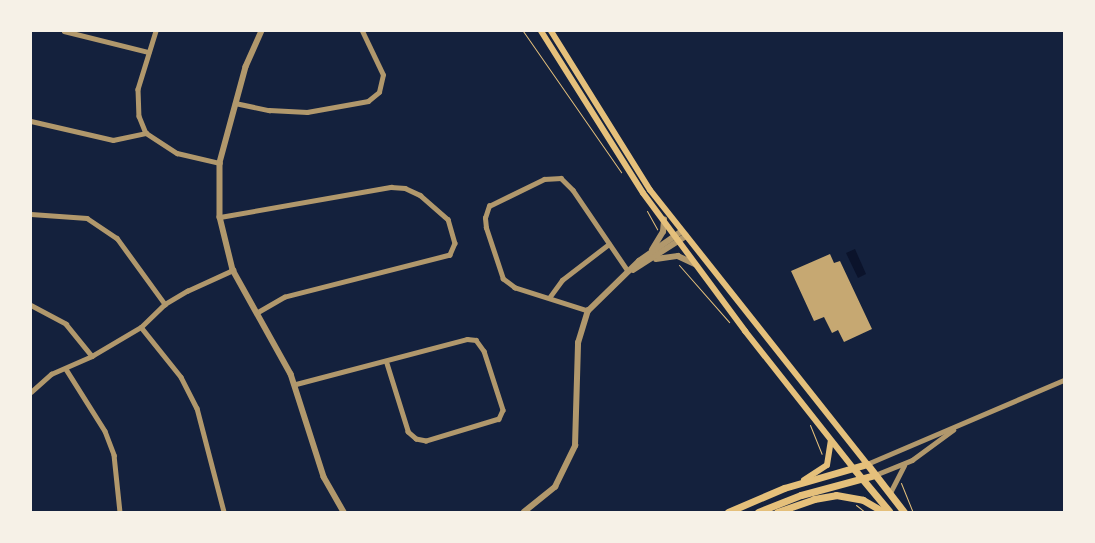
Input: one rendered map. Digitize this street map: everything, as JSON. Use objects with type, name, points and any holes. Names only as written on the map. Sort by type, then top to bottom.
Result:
[{"type":"main road","points":[[541,31],[602,132],[695,264],[830,440],[889,512]]},
{"type":"main road","points":[[551,31],[650,190],[904,512]]},
{"type":"main road","points":[[728,512],[825,468],[831,456],[830,440]]},
{"type":"main road","points":[[784,488],[867,464]]},
{"type":"main road","points":[[758,512],[875,474]]},
{"type":"main road","points":[[777,512],[820,497],[842,495],[863,500],[884,512]]},
{"type":"street","points":[[64,31],[148,52]]},
{"type":"street","points":[[156,31],[138,89],[139,116],[146,133],[178,153],[220,163]]},
{"type":"street","points":[[262,31],[246,67],[220,163],[220,217],[233,270],[296,384],[324,478],[344,512]]},
{"type":"street","points":[[235,103],[269,110],[307,112],[368,101],[378,92],[383,75],[362,31]]},
{"type":"street","points":[[31,121],[113,140],[146,133]]},
{"type":"street","points":[[588,311],[515,288],[498,270],[485,223],[485,214],[493,203],[544,179],[561,178],[570,185],[628,271]]},
{"type":"street","points":[[220,217],[391,187],[405,188],[420,195],[448,219],[454,243],[450,255],[285,297],[257,313]]},
{"type":"street","points":[[31,214],[88,218],[117,238],[165,304]]},
{"type":"street","points":[[651,252],[662,232],[664,220]]},
{"type":"street","points":[[524,512],[555,487],[575,446],[578,343],[588,311],[628,271],[651,252],[684,234]]},
{"type":"street","points":[[652,260],[677,238]]},
{"type":"street","points":[[550,298],[562,280],[609,244]]},
{"type":"street","points":[[628,271],[652,260],[678,256],[695,264]]},
{"type":"street","points":[[31,392],[51,374],[92,356],[141,327],[165,304],[233,270]]},
{"type":"street","points":[[31,305],[66,324],[92,356]]},
{"type":"street","points":[[141,327],[181,377],[197,408],[224,512]]},
{"type":"street","points":[[296,384],[386,362],[467,339],[476,340],[484,351],[503,410],[499,420],[426,441],[416,440],[408,432],[386,362]]},
{"type":"street","points":[[66,369],[105,431],[114,454],[120,512]]},
{"type":"street","points":[[867,464],[954,429],[1064,380]]},
{"type":"street","points":[[875,474],[904,464],[954,429]]},
{"type":"street","points":[[890,493],[904,464]]},
{"type":"path","points":[[523,31],[622,174]]},
{"type":"path","points":[[644,206],[656,228]]},
{"type":"path","points":[[678,262],[681,270],[730,322]]},
{"type":"path","points":[[808,421],[825,458]]},
{"type":"path","points":[[900,483],[913,512]]},
{"type":"path","points":[[855,504],[865,512]]},
{"type":"water","points":[[855,249],[866,274],[858,278],[846,253]]},
{"type":"building","points":[[830,254],[834,263],[840,261],[872,329],[844,342],[838,330],[832,333],[824,317],[814,321],[791,271]]}]
